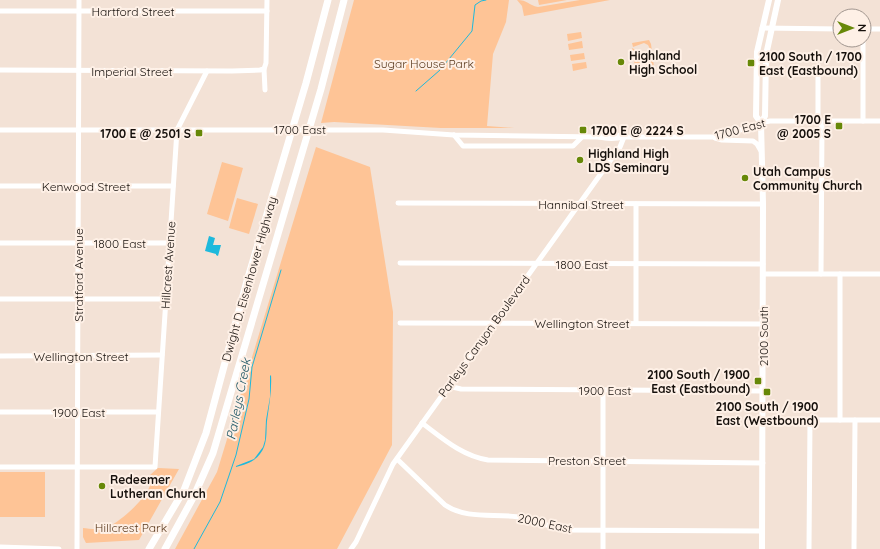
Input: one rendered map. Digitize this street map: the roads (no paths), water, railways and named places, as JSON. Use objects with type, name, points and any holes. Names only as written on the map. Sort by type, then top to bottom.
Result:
[{"type":"highway","name":"Dwight D. Eisenhower Highway","points":[[149,549],[184,490],[206,432],[247,281],[306,83],[328,0]]},
{"type":"highway","name":"Dwight D. Eisenhower Highway","points":[[165,549],[194,496],[216,446],[278,231],[321,90],[344,0]]},
{"type":"main road","name":"2100 South","points":[[761,123],[756,116],[757,52],[769,0]]},
{"type":"main road","name":"2100 South","points":[[762,549],[763,204],[761,123],[765,116],[765,63],[778,0]]},
{"type":"street","name":"Stratford Avenue","points":[[77,549],[79,0]]},
{"type":"street","points":[[265,90],[264,69],[266,63],[267,0]]},
{"type":"street","name":"Hartford Street","points":[[0,11],[266,11]]},
{"type":"street","points":[[762,28],[832,29]]},
{"type":"street","points":[[863,48],[863,121]]},
{"type":"street","name":"Imperial Street","points":[[0,70],[207,71],[264,69]]},
{"type":"street","name":"Hillcrest Avenue","points":[[78,467],[155,467],[176,130],[207,71]]},
{"type":"street","points":[[818,74],[818,116],[822,127],[821,274]]},
{"type":"street","name":"1700 East","points":[[0,130],[319,129],[383,130],[454,134],[583,136],[611,139],[624,137],[712,137],[727,135],[770,121],[880,122]]},
{"type":"street","points":[[454,134],[463,146],[573,146],[583,136]]},
{"type":"street","name":"Parleys Canyon Boulevard","points":[[353,549],[387,474],[448,386],[580,204],[620,147],[624,137]]},
{"type":"street","points":[[712,137],[722,140],[754,141],[762,153]]},
{"type":"street","name":"Kenwood Street","points":[[0,186],[173,186]]},
{"type":"street","name":"Hannibal Street","points":[[398,203],[763,204]]},
{"type":"street","points":[[636,204],[636,323]]},
{"type":"street","name":"1800 East","points":[[0,243],[169,243]]},
{"type":"street","name":"1800 East","points":[[400,263],[763,264]]},
{"type":"street","points":[[763,274],[880,274]]},
{"type":"street","points":[[840,274],[840,420]]},
{"type":"street","points":[[0,299],[165,299]]},
{"type":"street","name":"Wellington Street","points":[[400,323],[763,324]]},
{"type":"street","name":"Wellington Street","points":[[0,356],[162,355]]},
{"type":"street","name":"1900 East","points":[[448,386],[461,389],[763,391]]},
{"type":"street","points":[[603,390],[603,549]]},
{"type":"street","name":"1900 East","points":[[0,412],[158,412]]},
{"type":"street","points":[[763,420],[880,420]]},
{"type":"street","points":[[809,549],[810,420]]},
{"type":"street","points":[[854,549],[855,420]]},
{"type":"street","name":"Preston Street","points":[[422,423],[459,450],[483,459],[762,463]]},
{"type":"street","name":"2000 East","points":[[397,459],[440,501],[454,510],[483,516],[524,518],[565,530],[762,531]]},
{"type":"street","points":[[0,467],[78,467]]},
{"type":"street","points":[[0,547],[59,549]]},
{"type":"water","points":[[209,236],[215,238],[213,245],[221,245],[218,256],[205,251]]},
{"type":"water","points":[[271,375],[271,392],[266,438],[263,450],[255,459],[252,461],[236,467],[254,459],[263,447],[270,397]]},
{"type":"waterway","name":"Parleys Creek","points":[[416,91],[440,70],[472,31],[475,5],[486,0]]},
{"type":"waterway","name":"Parleys Creek","points":[[194,549],[220,502],[236,455],[249,399],[252,367],[281,270]]},
{"type":"place","name":"Highland High School","points":[[621,62]]},
{"type":"place","name":"2100 South / 1700 East (Eastbound)","points":[[751,63]]},
{"type":"place","name":"1700 E @ 2005 S","points":[[839,126]]},
{"type":"place","name":"1700 E @ 2224 S","points":[[583,130]]},
{"type":"place","name":"1700 E @ 2501 S","points":[[199,133]]},
{"type":"place","name":"Highland High LDS Seminary","points":[[580,160]]},
{"type":"place","name":"Utah Campus Community Church","points":[[745,178]]},
{"type":"place","name":"2100 South / 1900 East (Eastbound)","points":[[758,381]]},
{"type":"place","name":"2100 South / 1900 East (Westbound)","points":[[767,392]]},
{"type":"place","name":"Redeemer Lutheran Church","points":[[102,486]]},
{"type":"park label","name":"Sugar House Park","points":[[424,63]]},
{"type":"park label","name":"Hillcrest Park","points":[[131,527]]}]
